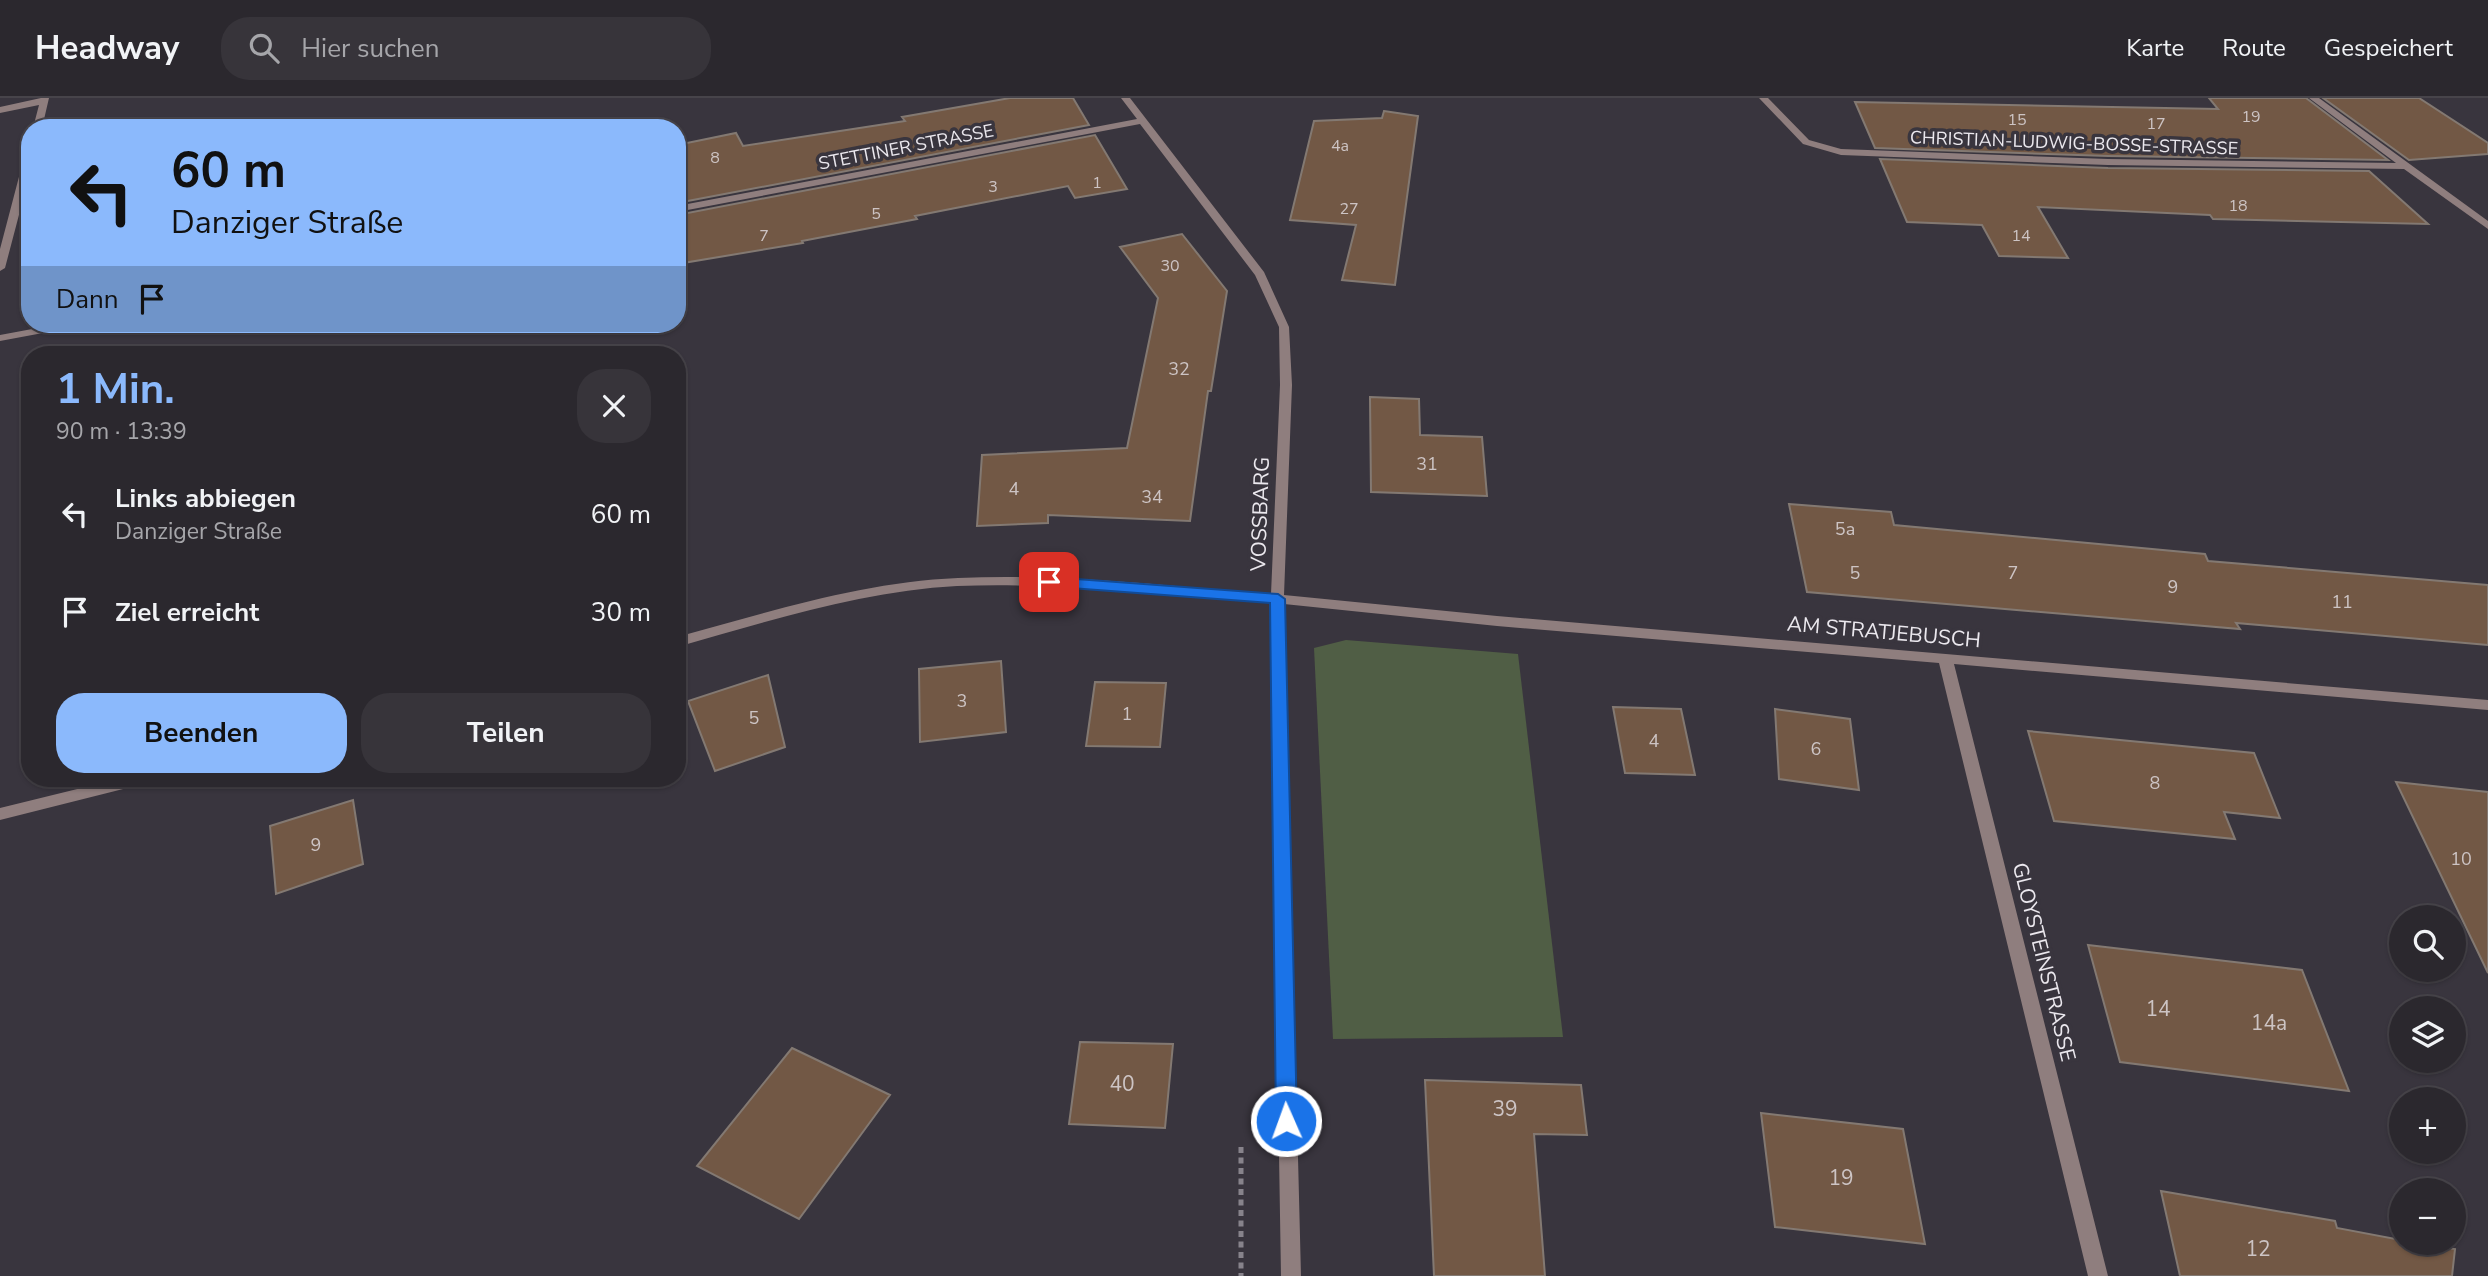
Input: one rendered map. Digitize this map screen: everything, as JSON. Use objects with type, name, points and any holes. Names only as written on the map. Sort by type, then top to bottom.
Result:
[{"type":"street","name":"VOSSBARG","points":[[1125,98],[1260,274],[1284,327],[1286,385],[1278,599],[1291,1276]]},
{"type":"street","name":"CHRISTIAN-LUDWIG-BOSSE-STRASSE","points":[[1763,98],[1806,142],[1841,152],[2108,162],[2404,166]]},
{"type":"street","points":[[2313,98],[2488,226]]},
{"type":"street","points":[[0,110],[44,100],[39,119]]},
{"type":"street","name":"STETTINER STRASSE","points":[[686,207],[1142,121]]},
{"type":"street","points":[[0,265],[21,187]]},
{"type":"street","points":[[0,338],[27,333]]},
{"type":"street","name":"AM STRATJEBUSCH","points":[[686,639],[799,608],[875,592],[956,582],[1049,582],[1278,599],[1497,621],[2488,705]]},
{"type":"street","name":"GLOYSTEINSTRASSE","points":[[1945,658],[2098,1276]]},
{"type":"street","points":[[0,814],[107,787]]},
{"type":"path","points":[[1241,1139],[1241,1276]]},
{"type":"green space","points":[[1346,640],[1518,654],[1563,1037],[1333,1039],[1314,648]]},
{"type":"building","points":[[1010,98],[1073,98],[1089,125],[686,201],[686,143],[736,133],[743,146],[905,121],[902,117]]},
{"type":"building","points":[[2209,98],[2306,98],[2388,160],[2108,156],[1875,148],[1855,102],[2218,109]]},
{"type":"building","points":[[2323,98],[2419,98],[2488,143],[2488,154],[2409,160]]},
{"type":"building","points":[[1384,111],[1418,116],[1395,285],[1342,280],[1356,225],[1290,220],[1314,121],[1382,118]]},
{"type":"building","points":[[1095,135],[1127,189],[1075,198],[1068,186],[915,216],[917,219],[802,241],[803,243],[686,262],[686,213]]},
{"type":"building","points":[[1880,159],[2108,168],[2369,171],[2428,224],[2213,219],[2210,215],[2038,207],[2068,258],[1999,256],[1982,225],[1907,222]]},
{"type":"building","points":[[1182,234],[1227,291],[1211,391],[1208,391],[1190,521],[1048,515],[1048,523],[977,526],[982,455],[1127,448],[1158,298],[1120,247]]},
{"type":"building","points":[[1370,397],[1419,399],[1420,435],[1482,437],[1487,496],[1371,492]]},
{"type":"building","points":[[1789,504],[1891,512],[1894,525],[2205,554],[2208,561],[2488,585],[2488,645],[2236,623],[2240,629],[1807,592]]},
{"type":"building","points":[[1001,661],[1006,732],[920,742],[919,669]]},
{"type":"building","points":[[768,675],[785,747],[715,771],[688,701]]},
{"type":"building","points":[[1095,682],[1166,683],[1160,747],[1086,746]]},
{"type":"building","points":[[1613,707],[1681,709],[1695,775],[1625,773]]},
{"type":"building","points":[[1775,709],[1850,719],[1859,790],[1779,779]]},
{"type":"building","points":[[2028,731],[2254,753],[2280,818],[2224,812],[2235,839],[2054,821]]},
{"type":"building","points":[[2396,782],[2488,792],[2488,973],[2466,927],[2466,905],[2455,905]]},
{"type":"building","points":[[353,800],[363,864],[276,894],[270,826]]},
{"type":"building","points":[[2088,945],[2302,970],[2349,1091],[2120,1062]]},
{"type":"building","points":[[1080,1042],[1173,1044],[1165,1128],[1069,1124]]},
{"type":"building","points":[[792,1048],[890,1095],[799,1219],[697,1166]]},
{"type":"building","points":[[1425,1080],[1581,1085],[1587,1135],[1534,1134],[1545,1276],[1434,1276]]},
{"type":"building","points":[[1761,1113],[1903,1129],[1925,1244],[1775,1227]]},
{"type":"building","points":[[2161,1191],[2335,1221],[2337,1228],[2389,1238],[2389,1255],[2454,1255],[2452,1276],[2180,1276]]},
{"type":"route","points":[[1049,582],[1278,599],[1286,1121]]}]
